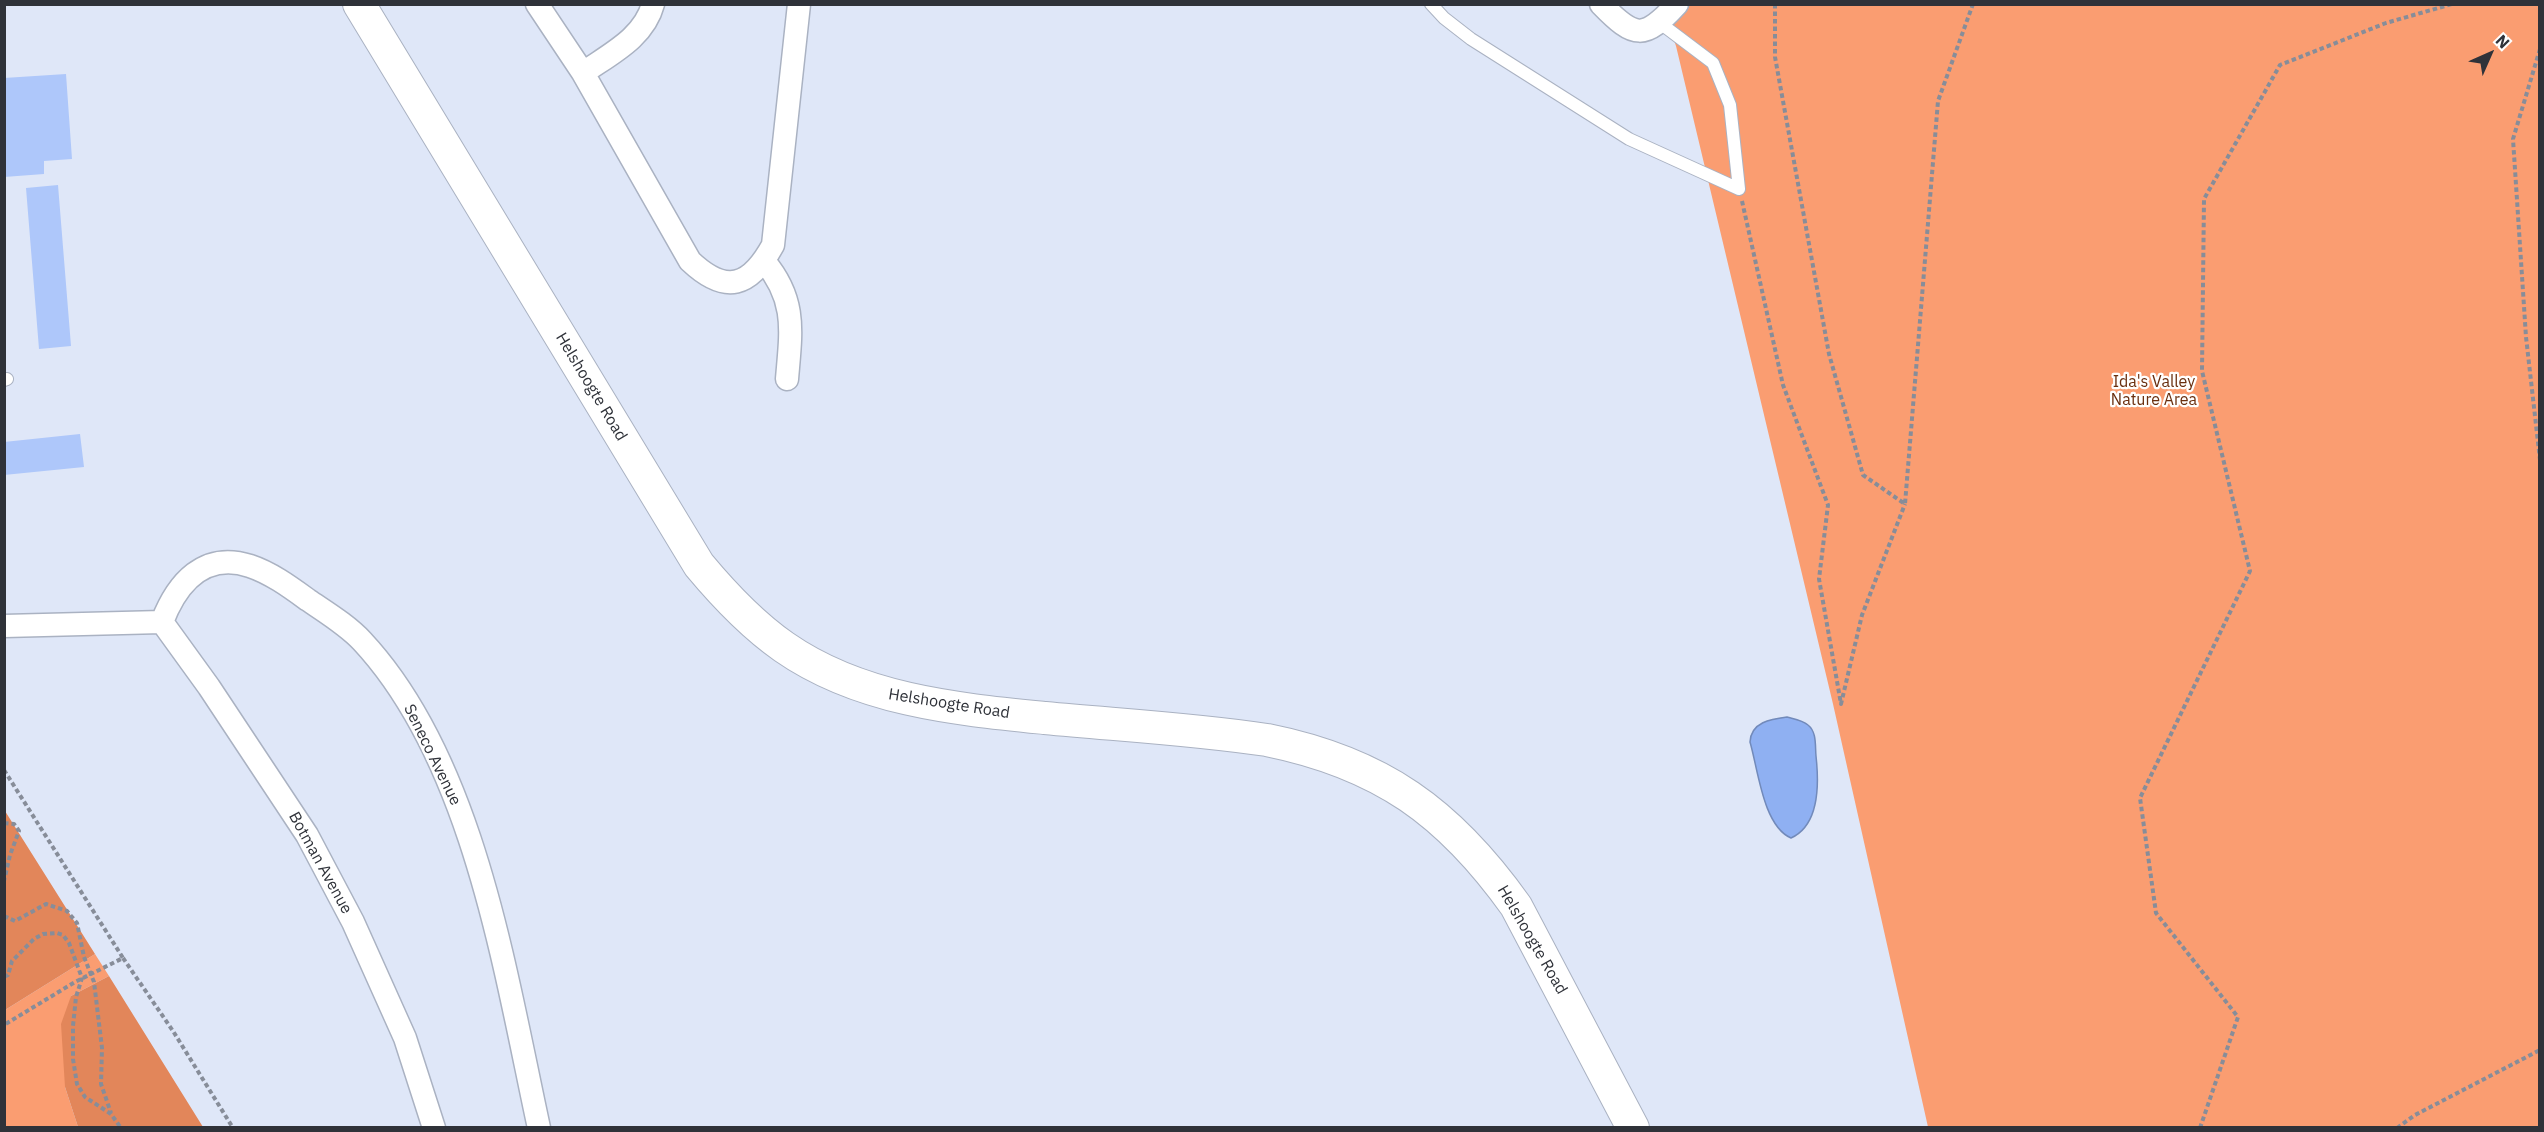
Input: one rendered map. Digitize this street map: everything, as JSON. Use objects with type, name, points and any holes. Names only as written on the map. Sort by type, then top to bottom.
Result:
[{"type":"main road","name":"Helshoogte Road","points":[[359,4],[699,565],[737,609],[784,647],[811,663],[882,693],[988,712],[1267,740],[1307,748],[1347,762],[1394,787],[1427,808],[1463,840],[1492,873],[1516,906],[1633,1128]]},
{"type":"street","points":[[537,4],[584,73],[690,261],[705,275],[721,282],[739,281],[756,270],[764,261],[772,245],[799,4]]},
{"type":"street","points":[[584,73],[636,35],[645,24],[653,4]]},
{"type":"street","points":[[1601,4],[1618,22],[1635,30],[1647,32],[1660,23],[1677,4]]},
{"type":"street","points":[[764,261],[783,286],[790,314],[787,379]]},
{"type":"street","name":"Seneco Avenue","points":[[162,622],[170,602],[184,582],[202,568],[219,562],[237,562],[255,567],[281,581],[341,622],[362,642],[389,675],[416,716],[440,765],[473,848],[494,922],[539,1128]]},
{"type":"street","points":[[4,626],[162,622]]},
{"type":"street","name":"Botman Avenue","points":[[162,622],[209,687],[307,835],[353,922],[405,1038],[434,1128]]},
{"type":"lane","points":[[1431,4],[1444,18],[1471,39],[1629,139],[1739,189]]},
{"type":"lane","points":[[1660,23],[1713,63],[1730,105],[1739,189]]},
{"type":"path","points":[[1775,4],[1775,57],[1829,354],[1863,475],[1905,504]]},
{"type":"path","points":[[1739,189],[1783,385],[1828,505],[1819,579],[1841,704],[1862,615],[1905,504],[1938,101],[1973,4]]},
{"type":"path","points":[[2200,1128],[2238,1017],[2156,913],[2140,798],[2250,571],[2202,371],[2204,199],[2280,65],[2386,23],[2452,4]]},
{"type":"path","points":[[2540,50],[2512,139],[2526,337],[2540,460]]},
{"type":"path","points":[[4,770],[233,1128]]},
{"type":"path","points":[[4,823],[14,824],[20,831],[10,855],[4,881]]},
{"type":"path","points":[[4,916],[15,921],[46,904],[67,912],[79,927],[84,957],[92,973],[102,1043],[101,1084],[111,1114]]},
{"type":"path","points":[[4,977],[8,975],[12,961],[36,937],[57,933],[68,940],[82,978],[74,1006],[74,1072],[79,1088],[85,1097],[111,1114],[122,1128]]},
{"type":"path","points":[[4,1025],[82,978],[123,958]]},
{"type":"path","points":[[2397,1128],[2415,1115],[2540,1050]]},
{"type":"green space","name":"Ida's Valley Nature Area","points":[[1662,5],[2539,5],[2539,1127],[1928,1127],[1833,704],[1676,46]]},
{"type":"green space","points":[[95,954],[109,976],[71,996],[65,1087],[78,1127],[5,1128],[5,1010]]},
{"type":"shaded area","points":[[5,811],[95,954],[4,1010]]},
{"type":"shaded area","points":[[109,976],[203,1127],[78,1127],[65,1087],[61,1024],[71,996]]},
{"type":"water","points":[[1787,717],[1806,723],[1813,731],[1817,778],[1816,802],[1808,824],[1791,838],[1774,822],[1768,809],[1750,742],[1751,735],[1758,726]]},
{"type":"building","points":[[66,74],[72,159],[44,161],[44,174],[4,177],[4,78]]},
{"type":"building","points":[[58,185],[71,346],[39,349],[26,188]]},
{"type":"building","points":[[80,434],[84,467],[4,475],[4,442]]}]
